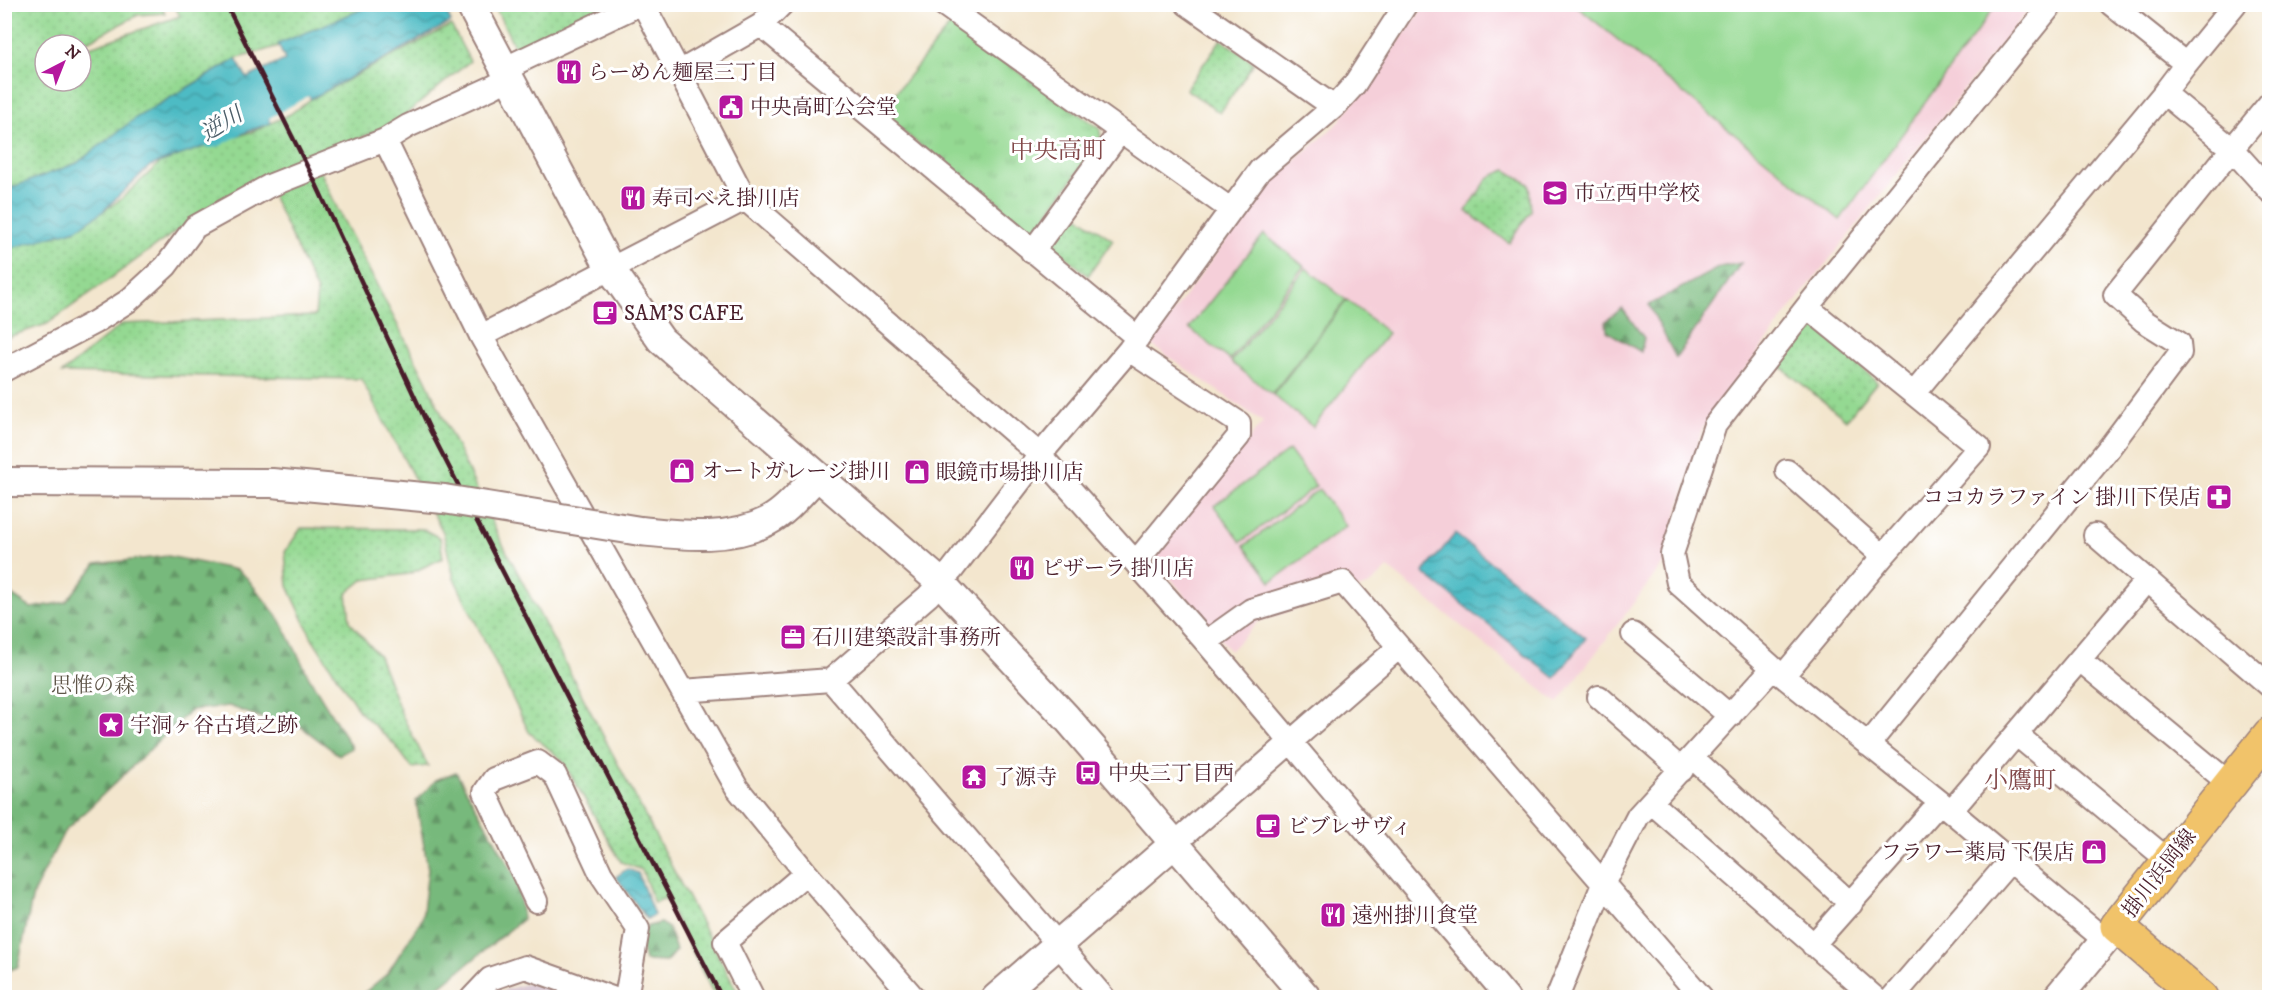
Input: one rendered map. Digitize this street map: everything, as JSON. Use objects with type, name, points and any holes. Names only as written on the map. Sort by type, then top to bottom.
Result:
[{"type":"main road","name":"掛川浜岡線","points":[[2201,998],[2112,933],[2270,734]]},
{"type":"street","points":[[470,4],[610,268],[661,340],[816,477],[940,582],[1066,717],[1307,998]]},
{"type":"street","points":[[4,370],[95,322],[128,301],[166,266],[195,227],[269,186],[386,140],[516,63],[641,4],[680,72],[745,199],[1040,455],[1206,642],[1508,998]]},
{"type":"street","points":[[680,72],[761,25],[782,4]]},
{"type":"street","points":[[943,4],[1119,133],[1230,209]]},
{"type":"street","points":[[1187,4],[1334,107]]},
{"type":"street","points":[[682,691],[831,680],[940,582],[952,570],[1040,455],[1134,344],[1260,170],[1334,107],[1354,85],[1406,4]]},
{"type":"street","points":[[2052,4],[1807,307],[1715,425],[1672,554],[1678,583],[1778,672],[2010,861],[2112,933],[2057,998]]},
{"type":"street","points":[[2111,4],[2186,64]]},
{"type":"street","points":[[1914,393],[2164,93],[2235,4]]},
{"type":"street","points":[[761,25],[1032,252],[1134,344],[1239,423],[1239,436],[1136,562]]},
{"type":"street","points":[[2164,93],[2232,149],[2270,191]]},
{"type":"street","points":[[1868,745],[2109,448],[2180,353],[2179,343],[2144,321],[2115,295],[2270,103]]},
{"type":"street","points":[[1032,252],[1119,133]]},
{"type":"street","points":[[386,140],[481,336],[737,788],[806,873],[914,998]]},
{"type":"street","points":[[481,336],[745,199]]},
{"type":"street","points":[[1557,998],[1603,884],[1638,816],[1730,716],[1778,672],[1979,447],[1807,307]]},
{"type":"street","points":[[1787,471],[1883,556]]},
{"type":"street","points":[[4,482],[272,483],[444,499],[640,531],[694,536],[751,527],[769,520],[789,505],[816,477]]},
{"type":"street","points":[[2096,535],[2270,686]]},
{"type":"street","points":[[1813,945],[2017,735],[2147,580]]},
{"type":"street","points":[[1206,642],[1251,610],[1343,582],[1702,998]]},
{"type":"street","points":[[1633,634],[1730,716]]},
{"type":"street","points":[[996,998],[1398,648]]},
{"type":"street","points":[[2080,660],[2230,784]]},
{"type":"street","points":[[831,680],[1104,998]]},
{"type":"street","points":[[1599,697],[1687,764],[1851,904]]},
{"type":"street","points":[[2017,735],[2169,861]]},
{"type":"street","points":[[536,901],[485,792],[494,779],[538,762],[555,775],[601,874],[638,930],[627,998]]},
{"type":"street","points":[[1652,803],[1875,998]]},
{"type":"street","points":[[1892,998],[2010,861]]},
{"type":"street","points":[[753,998],[725,942],[806,873]]},
{"type":"street","points":[[472,998],[490,979],[525,967],[612,998]]},
{"type":"shaded area","points":[[1425,5],[2032,5],[1794,304],[1702,429],[1663,564],[1558,703],[1388,568],[1370,585],[1259,621],[1230,651],[1151,555],[1263,422],[1150,344],[1262,190],[1338,123]]},
{"type":"shaded area","points":[[528,983],[579,998],[493,998],[505,990]]},
{"type":"green space","points":[[5,5],[161,5],[165,13],[138,15],[93,38],[93,33],[33,33],[33,93],[93,93],[93,46],[180,16],[174,5],[372,5],[279,46],[236,59],[151,109],[77,163],[5,194]]},
{"type":"green space","points":[[494,5],[622,5],[517,52]]},
{"type":"green space","points":[[1575,5],[1996,5],[1840,220]]},
{"type":"green space","points":[[951,24],[1100,129],[1101,140],[1035,231],[1023,232],[880,112]]},
{"type":"green space","points":[[451,25],[470,61],[399,120],[315,159],[338,210],[425,378],[499,537],[740,997],[715,997],[665,898],[654,903],[642,870],[621,862],[562,760],[529,732],[454,578],[443,532],[361,379],[62,373],[122,324],[315,316],[317,292],[271,193],[182,227],[47,324],[5,338],[4,251],[22,243],[77,229],[121,199],[173,151],[252,132],[290,114],[311,99]]},
{"type":"green space","points":[[1221,39],[1254,63],[1220,113],[1186,89]]},
{"type":"green space","points":[[1506,170],[1529,184],[1531,211],[1509,243],[1466,211],[1489,177]]},
{"type":"green space","points":[[1075,214],[1113,240],[1088,276],[1052,244]]},
{"type":"green space","points":[[1264,234],[1304,266],[1230,360],[1189,328]]},
{"type":"green space","points":[[1741,263],[1676,358],[1649,305],[1720,267]]},
{"type":"green space","points":[[1306,268],[1346,300],[1272,394],[1231,362]]},
{"type":"green space","points":[[1347,300],[1388,333],[1313,427],[1273,395]]},
{"type":"green space","points":[[1622,308],[1644,338],[1641,352],[1607,331],[1606,321]]},
{"type":"green space","points":[[1808,319],[1877,382],[1846,420],[1775,362]]},
{"type":"green space","points":[[1289,450],[1316,486],[1241,542],[1214,506]]},
{"type":"green space","points":[[1319,489],[1346,526],[1271,582],[1244,546]]},
{"type":"green space","points":[[301,528],[423,529],[440,538],[443,558],[409,574],[363,580],[347,593],[350,622],[379,656],[402,715],[428,766],[412,768],[395,745],[359,711],[312,638],[288,586],[285,552]]},
{"type":"green space","name":"思惟の森","points":[[168,556],[237,570],[247,578],[281,621],[310,679],[352,748],[339,755],[300,726],[264,719],[229,706],[191,710],[64,832],[33,894],[18,967],[5,972],[5,591],[31,608],[66,602],[96,564]]},
{"type":"green space","points":[[456,772],[517,879],[523,919],[427,997],[358,998],[387,974],[422,919],[428,869],[416,801],[436,780]]},
{"type":"green space","points":[[661,923],[668,928],[676,950],[666,962],[645,961],[639,938],[648,926]]},
{"type":"water","points":[[372,5],[443,5],[451,22],[311,99],[294,75],[255,93],[271,123],[150,166],[102,212],[77,229],[5,250],[5,190],[77,163],[137,117],[236,59],[247,78],[285,60],[278,44]]},
{"type":"water","points":[[1455,534],[1586,638],[1555,678],[1423,573]]},
{"type":"water","points":[[627,869],[638,873],[654,915],[647,919],[616,877]]},
{"type":"waterway","name":"逆川","points":[[211,128],[344,53]]},
{"type":"railway","points":[[226,4],[316,184],[431,432],[722,998]]},
{"type":"place","name":"らーめん麺屋三丁目","points":[[569,72]]},
{"type":"place","name":"中央高町公会堂","points":[[731,107]]},
{"type":"place","name":"市立西中学校","points":[[1555,193]]},
{"type":"place","name":"寿司べえ掛川店","points":[[633,198]]},
{"type":"place","name":"SAM'S CAFE","points":[[605,313]]},
{"type":"place","name":"オートガレージ掛川","points":[[682,471]]},
{"type":"place","name":"眼鏡市場掛川店","points":[[917,472]]},
{"type":"place","name":"ココカラファイン 掛川下俣店","points":[[2219,497]]},
{"type":"place","name":"ピザーラ 掛川店","points":[[1022,568]]},
{"type":"place","name":"石川建築設計事務所","points":[[793,637]]},
{"type":"place","name":"宇洞ヶ谷古墳之跡","points":[[111,725]]},
{"type":"place","name":"中央三丁目西","points":[[1088,773]]},
{"type":"place","name":"了源寺","points":[[974,777]]},
{"type":"place","name":"ビブレサヴィ","points":[[1268,826]]},
{"type":"place","name":"フラワー薬局 下俣店","points":[[2094,852]]},
{"type":"place","name":"遠州掛川食堂","points":[[1333,915]]},
{"type":"district","name":"中央高町","points":[[1058,150]]},
{"type":"district","name":"小鷹町","points":[[2020,780]]}]
